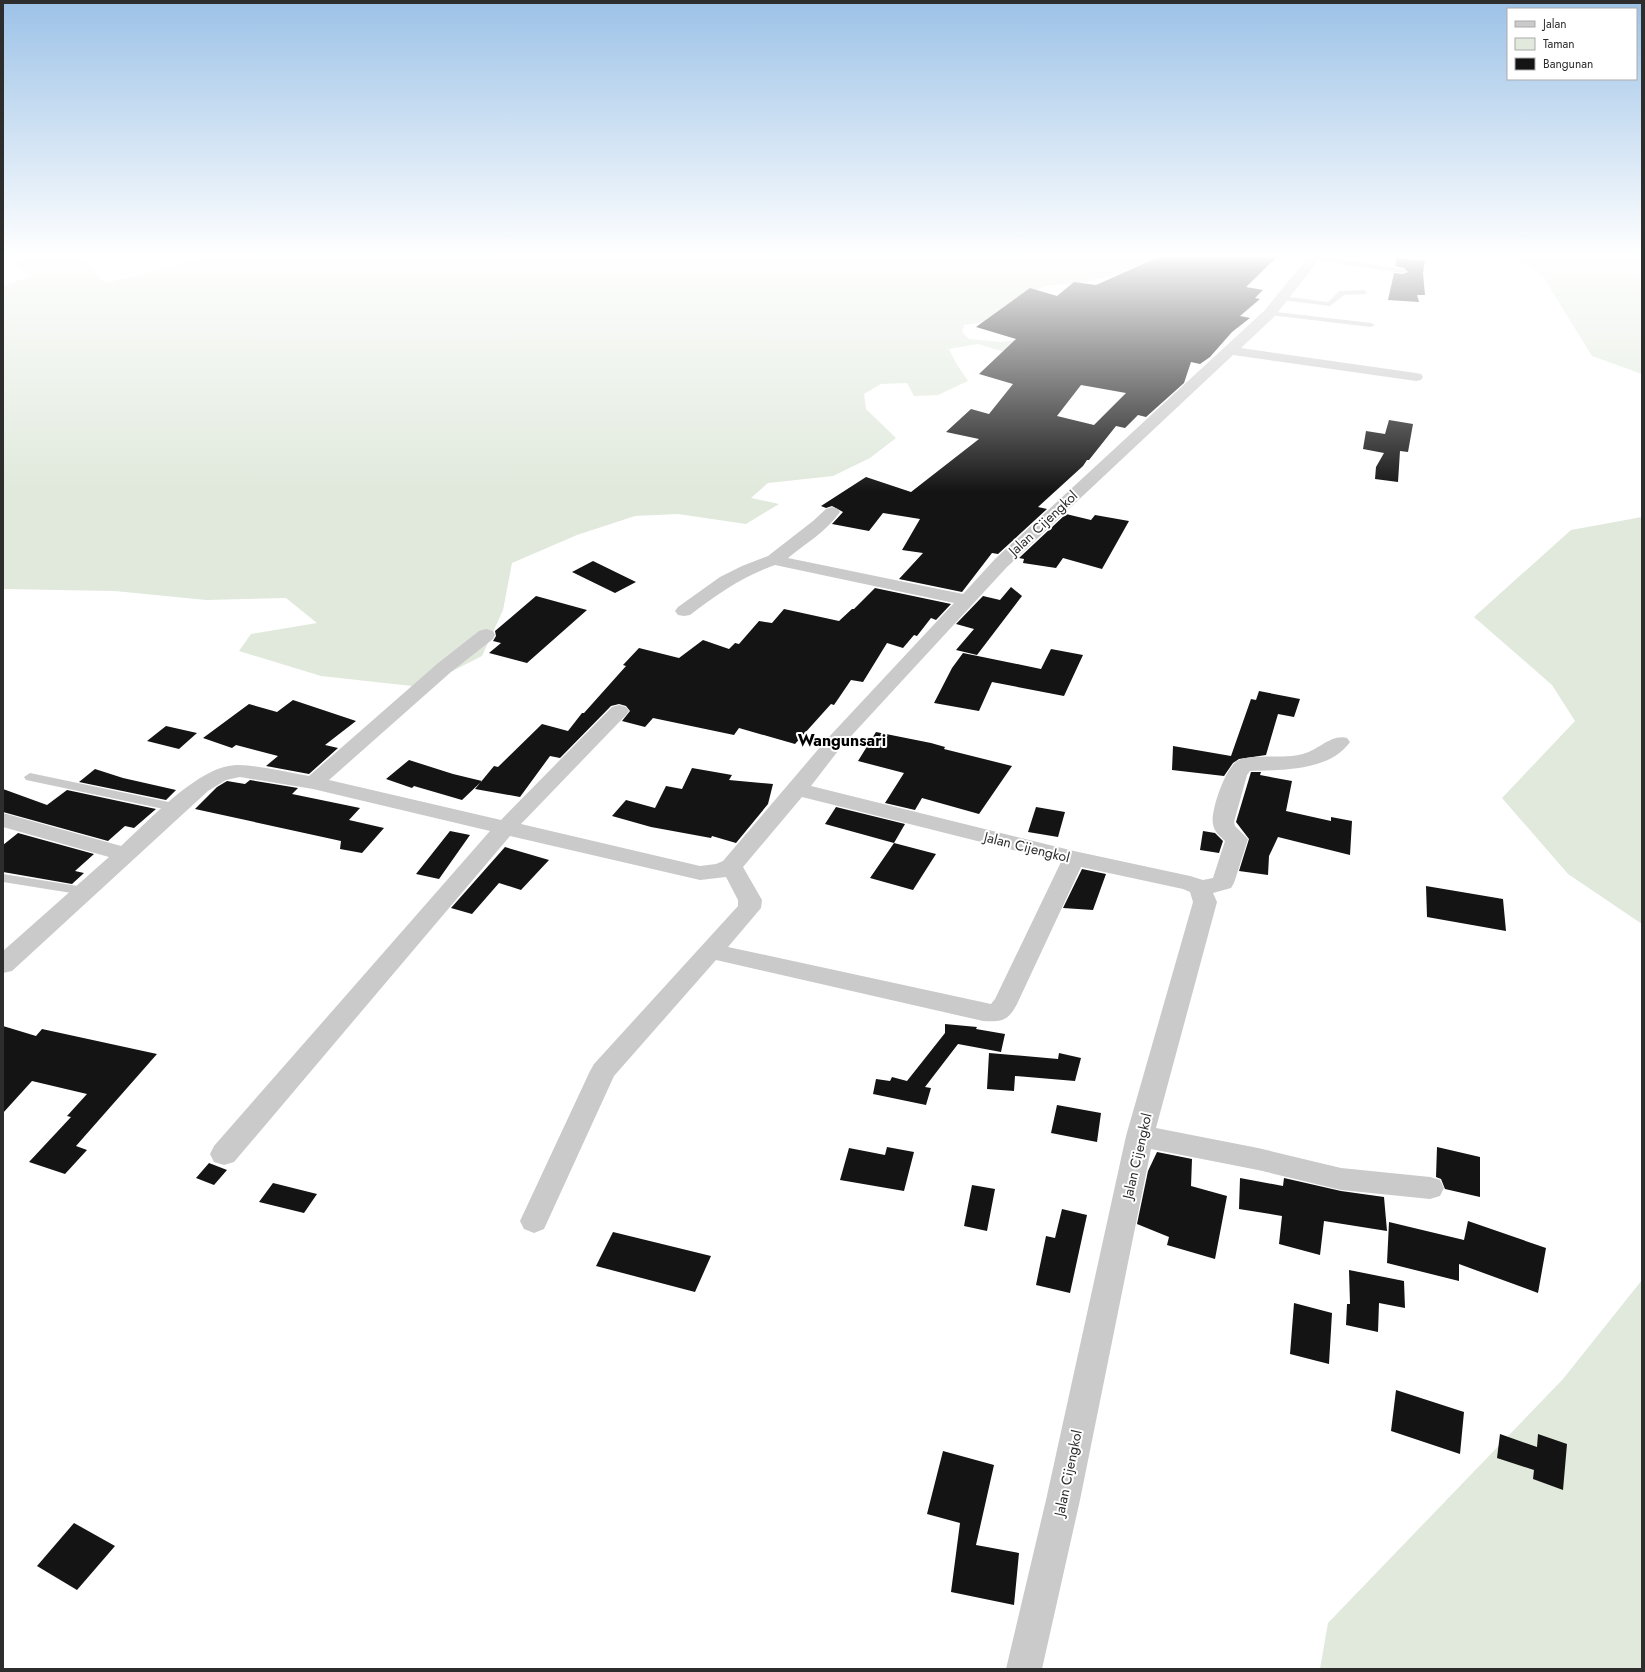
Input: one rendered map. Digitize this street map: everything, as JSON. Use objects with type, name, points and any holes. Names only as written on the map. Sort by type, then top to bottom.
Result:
[{"type":"street","name":"Jalan Cijengkol","points":[[1024,1669],[1063,1500],[1140,1136],[1205,902],[1200,888],[1190,883],[1074,858],[797,790],[834,743],[1001,563],[1246,335]]},
{"type":"street","points":[[1229,350],[1416,377]]},
{"type":"street","points":[[684,611],[730,577],[751,567],[774,560],[819,525],[832,512]]},
{"type":"street","points":[[774,560],[966,600]]},
{"type":"street","points":[[314,783],[444,668],[486,635]]},
{"type":"street","points":[[224,1154],[505,828],[619,711]]},
{"type":"street","points":[[1200,888],[1223,883],[1237,839],[1225,829],[1223,822],[1234,782],[1241,767],[1245,765],[1270,764],[1308,759],[1328,751],[1340,742]]},
{"type":"street","points":[[3,965],[125,854],[212,778],[228,771],[240,771],[314,783],[700,873],[721,871],[731,866],[797,790]]},
{"type":"street","points":[[3,820],[125,854]]},
{"type":"street","points":[[711,951],[983,1012],[997,1013],[1005,1004],[1074,858]]},
{"type":"street","points":[[534,1221],[603,1071],[749,908],[750,900],[731,866]]},
{"type":"street","points":[[1140,1136],[1258,1159],[1341,1179],[1430,1188]]},
{"type":"lane","points":[[30,777],[178,808]]},
{"type":"lane","points":[[3,878],[84,892]]},
{"type":"green space","points":[[3,335],[965,335],[969,339],[1002,342],[1029,338],[1008,353],[978,344],[949,349],[968,381],[938,395],[914,396],[907,383],[881,384],[864,394],[866,409],[896,438],[870,458],[833,476],[768,483],[751,498],[779,504],[746,524],[678,514],[635,516],[577,535],[512,563],[503,610],[482,656],[421,687],[321,676],[239,651],[251,634],[317,623],[286,598],[206,600],[115,591],[3,589]]},
{"type":"green space","points":[[1579,335],[1642,335],[1642,374],[1592,356]]},
{"type":"green space","points":[[1642,517],[1642,924],[1568,874],[1502,798],[1575,721],[1552,685],[1474,617],[1571,530]]},
{"type":"green space","points":[[1642,1280],[1642,1669],[1320,1669],[1328,1623],[1563,1379]]},
{"type":"building","points":[[1003,335],[1229,335],[1210,357],[1200,364],[1191,362],[1184,383],[1146,417],[1138,415],[1125,428],[1116,426],[1089,460],[1087,460],[1083,466],[1038,507],[1047,509],[998,554],[992,553],[962,592],[899,579],[923,553],[902,550],[920,519],[883,513],[869,531],[832,524],[843,512],[832,506],[826,508],[821,506],[866,477],[911,492],[979,439],[946,432],[971,409],[989,414],[1013,384],[979,374],[1016,339]],"holes":[[[1081,385],[1126,393],[1094,425],[1057,416]]]},
{"type":"building","points":[[1389,420],[1413,424],[1408,452],[1400,451],[1398,482],[1375,479],[1376,467],[1384,453],[1363,449],[1366,431],[1385,434]]},
{"type":"building","points":[[1066,514],[1091,520],[1095,515],[1129,521],[1102,569],[1063,558],[1056,568],[1023,563],[1024,559],[1019,558]]},
{"type":"building","points":[[593,561],[636,582],[615,593],[572,572]]},
{"type":"building","points":[[1011,587],[1022,596],[977,655],[956,650],[974,629],[956,624],[983,596],[1000,600]]},
{"type":"building","points":[[875,588],[951,604],[936,620],[931,618],[917,636],[914,635],[903,648],[887,643],[863,682],[851,680],[834,705],[831,704],[795,744],[739,728],[734,735],[653,718],[645,727],[622,721],[630,711],[626,706],[619,704],[611,706],[560,758],[550,756],[520,797],[475,789],[494,766],[498,767],[542,724],[568,731],[582,713],[584,713],[626,666],[623,665],[639,648],[679,658],[703,640],[729,649],[735,643],[739,644],[759,621],[772,623],[784,609],[839,621],[852,609],[854,609]]},
{"type":"building","points":[[536,596],[587,610],[527,663],[489,653],[501,643],[493,641],[496,636],[495,631]]},
{"type":"building","points":[[1051,649],[1083,655],[1064,696],[992,682],[979,711],[934,703],[952,668],[963,653],[1041,669]]},
{"type":"building","points":[[1259,691],[1300,699],[1294,717],[1278,714],[1266,755],[1239,759],[1233,763],[1224,776],[1172,770],[1173,746],[1231,756],[1251,699],[1256,700]]},
{"type":"building","points":[[293,700],[356,721],[325,745],[338,748],[309,774],[266,766],[278,756],[236,745],[232,748],[203,738],[249,704],[277,712]]},
{"type":"building","points":[[166,726],[197,733],[179,749],[147,741]]},
{"type":"building","points":[[876,732],[931,743],[945,747],[944,749],[1012,766],[979,814],[922,798],[915,810],[885,803],[904,773],[858,761]]},
{"type":"building","points":[[409,760],[453,774],[482,781],[462,800],[414,786],[412,788],[386,779]]},
{"type":"building","points":[[692,768],[732,775],[729,780],[773,784],[768,804],[736,843],[712,836],[711,838],[651,827],[612,816],[626,800],[655,808],[666,786],[682,789]]},
{"type":"building","points":[[95,769],[123,778],[176,790],[166,800],[79,782]]},
{"type":"building","points":[[1251,772],[1261,772],[1260,775],[1292,781],[1286,811],[1331,821],[1331,817],[1352,821],[1350,855],[1278,837],[1269,856],[1268,875],[1239,871],[1249,839],[1236,822]]},
{"type":"building","points":[[250,780],[298,788],[292,794],[360,808],[349,820],[384,828],[362,853],[340,849],[341,841],[195,809],[217,787],[227,781],[245,784]]},
{"type":"building","points":[[3,789],[47,805],[67,790],[156,809],[134,828],[125,826],[108,841],[3,812]]},
{"type":"building","points":[[836,807],[905,824],[894,843],[825,824]]},
{"type":"building","points":[[1036,807],[1065,812],[1058,837],[1028,832]]},
{"type":"building","points":[[450,831],[470,835],[439,879],[416,874]]},
{"type":"building","points":[[1203,831],[1215,833],[1223,841],[1219,853],[1200,850]]},
{"type":"building","points":[[18,833],[94,854],[75,871],[84,873],[72,884],[3,872],[3,845]]},
{"type":"building","points":[[894,843],[936,854],[913,890],[870,878]]},
{"type":"building","points":[[505,847],[549,860],[521,890],[499,883],[472,914],[451,908]]},
{"type":"building","points":[[1082,869],[1106,874],[1093,910],[1063,908]]},
{"type":"building","points":[[1426,886],[1503,899],[1506,931],[1427,917]]},
{"type":"building","points":[[945,1024],[977,1027],[976,1029],[1005,1034],[1001,1052],[958,1044],[925,1087],[931,1088],[926,1105],[873,1094],[876,1079],[890,1081],[892,1077],[907,1081],[945,1033]]},
{"type":"building","points":[[3,1026],[36,1036],[42,1029],[157,1054],[76,1146],[87,1150],[65,1174],[29,1162],[71,1117],[67,1116],[87,1094],[32,1081],[3,1113]]},
{"type":"building","points":[[989,1053],[1058,1059],[1059,1053],[1081,1058],[1075,1081],[1015,1076],[1014,1091],[987,1089]]},
{"type":"building","points":[[1057,1105],[1101,1113],[1097,1142],[1051,1133]]},
{"type":"building","points":[[887,1147],[914,1152],[904,1191],[840,1180],[849,1148],[885,1155]]},
{"type":"building","points":[[1437,1147],[1480,1157],[1480,1197],[1445,1189],[1441,1179],[1436,1177]]},
{"type":"building","points":[[1157,1152],[1192,1159],[1191,1186],[1227,1196],[1215,1259],[1167,1245],[1169,1237],[1137,1224],[1148,1171]]},
{"type":"building","points":[[209,1163],[227,1170],[214,1185],[196,1178]]},
{"type":"building","points":[[1240,1178],[1283,1186],[1284,1178],[1341,1191],[1384,1197],[1387,1231],[1324,1221],[1320,1255],[1279,1244],[1282,1216],[1239,1209]]},
{"type":"building","points":[[273,1183],[317,1194],[304,1213],[259,1202]]},
{"type":"building","points":[[972,1185],[995,1189],[987,1231],[964,1226]]},
{"type":"building","points":[[1062,1209],[1087,1215],[1070,1293],[1036,1285],[1046,1236],[1055,1238]]},
{"type":"building","points":[[1468,1221],[1546,1248],[1538,1293],[1459,1264],[1459,1281],[1387,1263],[1389,1222],[1464,1240]]},
{"type":"building","points":[[613,1232],[711,1256],[695,1292],[596,1266]]},
{"type":"building","points":[[1349,1270],[1404,1281],[1405,1308],[1379,1303],[1378,1332],[1346,1325],[1347,1304],[1350,1304]]},
{"type":"building","points":[[1294,1303],[1332,1313],[1329,1364],[1290,1354]]},
{"type":"building","points":[[1396,1390],[1464,1412],[1460,1454],[1391,1431]]},
{"type":"building","points":[[1500,1434],[1537,1447],[1538,1434],[1567,1444],[1563,1490],[1533,1479],[1534,1470],[1497,1458]]},
{"type":"building","points":[[943,1451],[994,1465],[976,1545],[1019,1553],[1014,1605],[951,1592],[960,1523],[927,1514]]},
{"type":"building","points":[[74,1523],[115,1546],[77,1590],[37,1566]]},
{"type":"district","name":"Wangunsari","points":[[842,740]]}]
